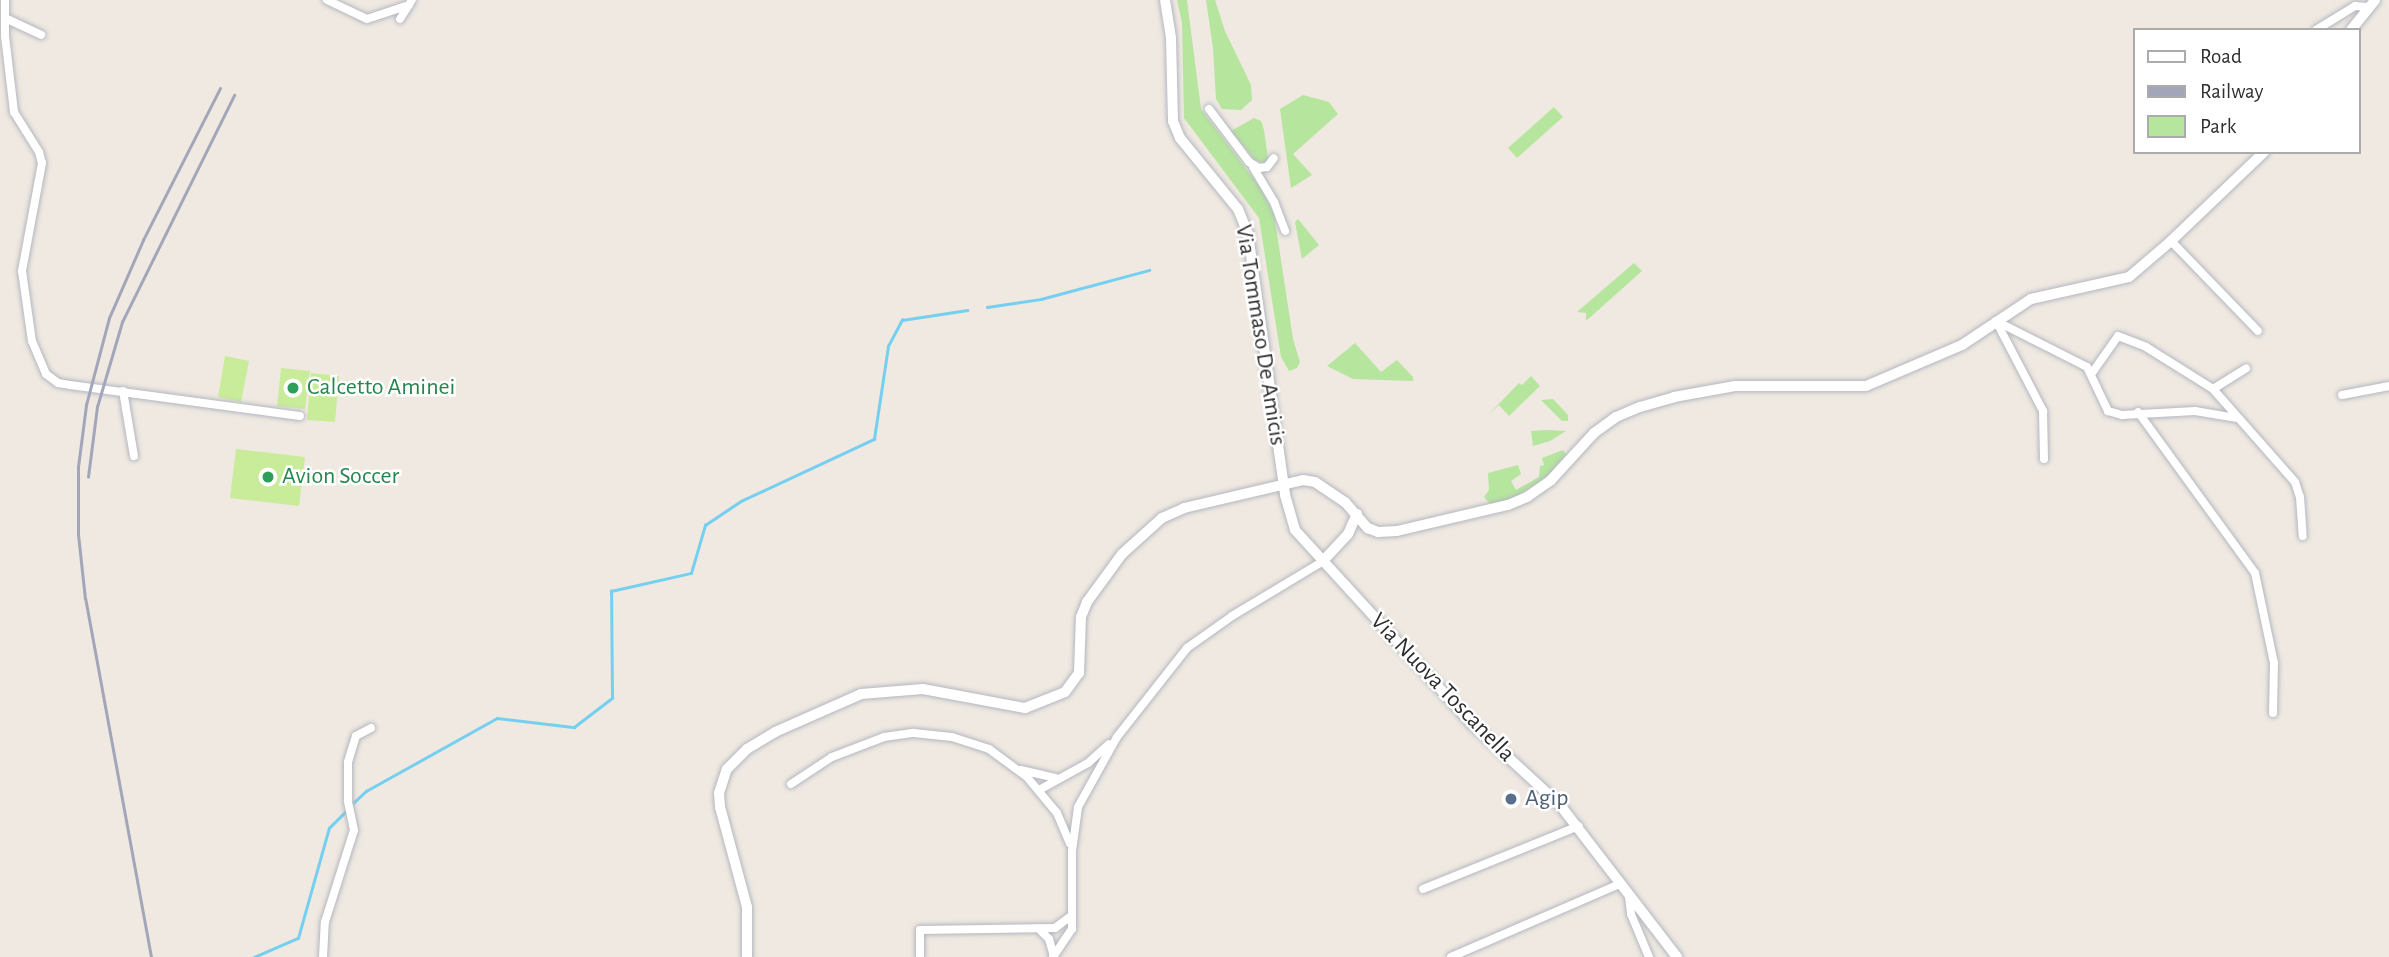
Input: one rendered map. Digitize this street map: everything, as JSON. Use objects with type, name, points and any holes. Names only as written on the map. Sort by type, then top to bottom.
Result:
[{"type":"main road","name":"Via Tommaso De Amicis","points":[[1166,0],[1171,39],[1173,121],[1180,138],[1238,209],[1248,234],[1283,482]]},
{"type":"main road","points":[[2353,28],[2371,4]]},
{"type":"main road","points":[[747,957],[747,907],[722,821],[719,793],[727,769],[747,749],[834,704],[880,691],[923,689],[1025,708],[1065,692],[1079,673],[1081,617],[1087,602],[1142,533],[1162,517],[1184,508],[1283,482],[1315,482],[1357,514],[1368,528],[1378,532],[1397,531],[1527,497],[1551,480],[1594,433],[1616,417],[1640,407],[1674,397],[1735,386],[1784,384],[1860,388],[1962,345],[2039,296],[2129,277],[2171,241],[2262,154]]},
{"type":"main road","name":"Via Nuova Toscanella","points":[[1283,482],[1295,530],[1463,715],[1579,826],[1629,897],[1678,957]]},
{"type":"main road","points":[[1322,562],[1348,534],[1357,514]]},
{"type":"street","points":[[5,0],[14,112],[39,152],[42,163],[22,271],[37,358],[46,374],[58,383],[300,416]]},
{"type":"street","points":[[327,0],[367,19],[410,2]]},
{"type":"street","points":[[400,19],[410,2]]},
{"type":"street","points":[[2319,28],[2355,6],[2371,4]]},
{"type":"street","points":[[5,18],[41,35]]},
{"type":"street","points":[[1209,109],[1249,162],[1274,202],[1284,230]]},
{"type":"street","points":[[1249,162],[1259,168],[1267,167],[1274,158]]},
{"type":"street","points":[[2171,241],[2258,331]]},
{"type":"street","points":[[1996,321],[2087,367],[2092,373],[2096,392],[2108,411],[2122,415],[2138,412],[2195,411],[2238,418]]},
{"type":"street","points":[[1996,321],[2043,411],[2044,459]]},
{"type":"street","points":[[2092,373],[2114,338],[2122,337],[2146,347],[2213,389],[2295,482],[2300,497],[2303,536]]},
{"type":"street","points":[[2213,389],[2246,369]]},
{"type":"street","points":[[2342,396],[2389,386]]},
{"type":"street","points":[[122,391],[134,456]]},
{"type":"street","points":[[2138,412],[2255,573],[2274,663],[2273,713]]},
{"type":"street","points":[[1348,534],[1368,528]]},
{"type":"street","points":[[1053,957],[1072,929],[1072,851],[1078,807],[1117,737],[1187,648],[1232,616],[1322,562]]},
{"type":"street","points":[[323,957],[325,922],[354,830],[348,801],[348,762],[356,736],[372,728]]},
{"type":"street","points":[[791,784],[808,770],[843,752],[884,737],[914,733],[972,742],[1018,770],[1039,790],[1057,813],[1072,851]]},
{"type":"street","points":[[1039,790],[1088,762],[1117,737]]},
{"type":"street","points":[[1088,762],[1096,772]]},
{"type":"street","points":[[1018,770],[1058,778]]},
{"type":"street","points":[[1057,813],[1068,815],[1078,807]]},
{"type":"street","points":[[1423,888],[1579,826]]},
{"type":"street","points":[[1451,957],[1620,884]]},
{"type":"street","points":[[1629,897],[1631,914],[1649,957]]},
{"type":"street","points":[[920,957],[919,930],[1038,929],[1061,926],[1072,915]]},
{"type":"street","points":[[1038,929],[1049,939],[1053,957]]},
{"type":"green space","points":[[1177,0],[1187,0],[1201,109],[1260,187],[1274,214],[1293,339],[1300,362],[1297,368],[1289,371],[1281,357],[1259,218],[1184,118],[1182,23]]},
{"type":"green space","points":[[1206,0],[1215,0],[1225,31],[1251,85],[1252,100],[1241,110],[1222,109],[1216,99],[1213,48]]},
{"type":"green space","points":[[1303,95],[1329,102],[1338,114],[1293,154],[1312,175],[1291,188],[1280,109]]},
{"type":"green space","points":[[1554,107],[1563,117],[1517,158],[1508,148]]},
{"type":"green space","points":[[1254,118],[1261,121],[1264,130],[1268,159],[1264,163],[1255,160],[1231,131]]},
{"type":"green space","points":[[1298,219],[1319,245],[1302,259],[1295,222]]},
{"type":"green space","points":[[1634,263],[1642,271],[1586,321],[1586,313],[1577,312]]},
{"type":"green space","points":[[1355,343],[1381,372],[1397,360],[1413,377],[1413,381],[1353,379],[1327,366]]},
{"type":"green space","points":[[225,356],[249,361],[241,402],[218,397]]},
{"type":"green space","name":"Calcetto Aminei","points":[[281,368],[310,371],[305,409],[277,406]]},
{"type":"green space","points":[[311,373],[339,376],[335,422],[307,420]]},
{"type":"green space","points":[[1531,376],[1540,386],[1509,416],[1499,405],[1487,416],[1519,383],[1522,385]]},
{"type":"green space","points":[[1553,399],[1568,415],[1568,421],[1562,421],[1541,400]]},
{"type":"green space","points":[[1531,431],[1566,431],[1550,441],[1533,446]]},
{"type":"green space","name":"Avion Soccer","points":[[236,449],[305,457],[299,506],[230,498]]},
{"type":"green space","points":[[1563,450],[1566,454],[1547,477],[1516,497],[1491,505],[1484,497],[1489,490],[1488,473],[1518,465],[1521,474],[1511,481],[1516,490],[1539,477],[1540,466],[1544,465],[1542,458]]},
{"type":"waterway","points":[[987,307],[1041,299],[1149,270]]},
{"type":"waterway","points":[[351,805],[366,791],[497,718],[574,727],[612,698],[611,591],[691,573],[705,525],[741,501],[874,439],[888,346],[902,320],[967,310]]},
{"type":"waterway","points":[[254,957],[298,938],[329,828],[347,810]]},
{"type":"railway","points":[[151,957],[85,599],[78,535],[78,467],[86,405],[109,318],[143,240],[220,88]]},
{"type":"railway","points":[[88,477],[97,407],[122,322],[234,95]]},
{"type":"place","name":"Calcetto Aminei","points":[[293,388]]},
{"type":"place","name":"Avion Soccer","points":[[268,477]]},
{"type":"place","name":"Agip","points":[[1511,799]]}]
